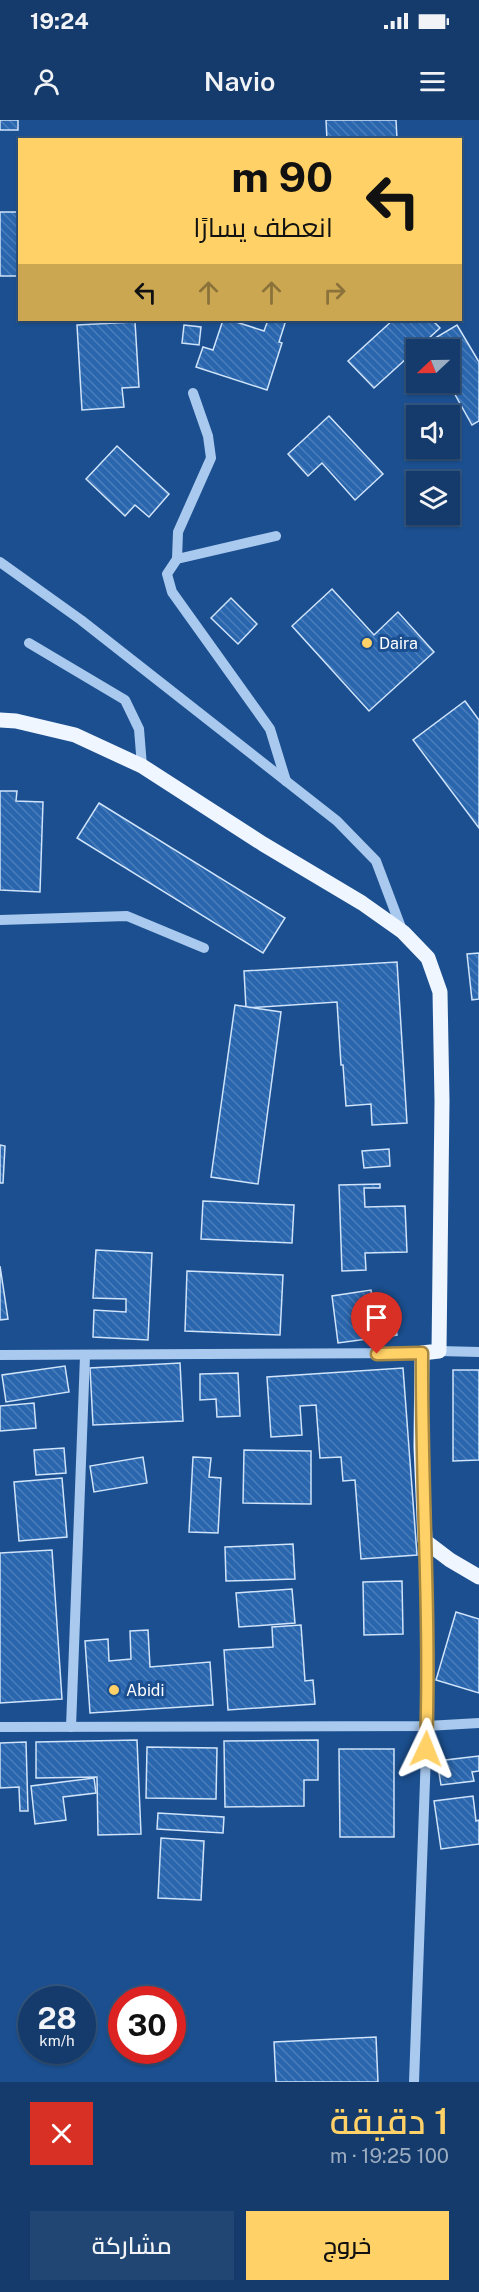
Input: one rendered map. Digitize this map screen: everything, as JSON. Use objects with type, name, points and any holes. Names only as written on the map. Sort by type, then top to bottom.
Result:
[{"type":"main road","points":[[0,720],[16,721],[75,735],[142,766],[263,844],[362,903],[403,932],[428,958],[440,992],[442,1101],[439,1352],[422,1353],[421,1447],[425,1541],[450,1560],[479,1577]]},
{"type":"street","points":[[193,393],[208,436],[211,458],[178,532],[177,559],[167,574],[172,592],[270,729],[286,782]]},
{"type":"street","points":[[177,559],[276,536]]},
{"type":"street","points":[[0,562],[81,620],[337,821],[376,861],[403,932]]},
{"type":"street","points":[[29,643],[125,700],[139,729],[142,766]]},
{"type":"street","points":[[0,920],[127,916],[204,948]]},
{"type":"street","points":[[439,1352],[479,1352]]},
{"type":"street","points":[[0,1355],[422,1353]]},
{"type":"street","points":[[71,1727],[85,1356]]},
{"type":"street","points":[[414,2082],[427,1726],[425,1541]]},
{"type":"street","points":[[0,1727],[427,1726],[479,1723]]},
{"type":"building","points":[[0,120],[18,120],[18,130],[0,130]]},
{"type":"building","points":[[326,120],[396,120],[397,138],[327,138]]},
{"type":"building","points":[[0,212],[18,212],[18,276],[0,276]]},
{"type":"building","points":[[223,321],[233,321],[264,331],[268,321],[286,321],[279,342],[282,343],[267,390],[196,367],[203,347],[213,350]]},
{"type":"building","points":[[392,321],[433,321],[440,328],[428,339],[406,339],[406,359],[374,388],[348,361]]},
{"type":"building","points":[[135,322],[139,387],[122,388],[124,407],[82,410],[77,325]]},
{"type":"building","points":[[184,325],[201,327],[199,345],[182,343]]},
{"type":"building","points":[[457,325],[479,362],[479,421],[472,425],[454,393],[460,393],[460,339],[433,339]]},
{"type":"building","points":[[329,416],[383,474],[355,500],[322,463],[308,476],[288,454]]},
{"type":"building","points":[[117,446],[169,494],[149,517],[135,505],[125,516],[86,479]]},
{"type":"building","name":"Daira","points":[[332,589],[374,635],[398,612],[434,652],[369,711],[292,626]]},
{"type":"building","points":[[231,598],[257,624],[238,644],[211,618]]},
{"type":"building","points":[[465,701],[479,720],[479,828],[413,740]]},
{"type":"building","points":[[0,791],[17,791],[16,801],[43,802],[40,892],[0,890]]},
{"type":"building","points":[[99,803],[285,918],[263,953],[77,838]]},
{"type":"building","points":[[479,953],[479,999],[472,1000],[467,954]]},
{"type":"building","points":[[397,962],[407,1123],[372,1125],[371,1104],[346,1106],[337,1002],[246,1008],[244,971]]},
{"type":"building","points":[[235,1005],[281,1012],[258,1184],[211,1177]]},
{"type":"building","points":[[0,1145],[5,1146],[3,1183],[0,1183]]},
{"type":"building","points":[[389,1149],[390,1166],[364,1168],[362,1151]]},
{"type":"building","points":[[380,1184],[380,1188],[364,1188],[365,1207],[405,1206],[407,1252],[365,1253],[366,1270],[342,1271],[339,1185]]},
{"type":"building","points":[[203,1201],[294,1205],[292,1243],[201,1239]]},
{"type":"building","points":[[96,1250],[152,1253],[148,1340],[93,1337],[94,1310],[126,1312],[126,1299],[93,1298]]},
{"type":"building","points":[[0,1266],[8,1319],[0,1320]]},
{"type":"building","points":[[187,1271],[283,1275],[280,1335],[185,1331]]},
{"type":"building","points":[[371,1290],[373,1302],[392,1300],[397,1335],[338,1343],[332,1296]]},
{"type":"building","points":[[180,1363],[183,1421],[93,1425],[90,1368]]},
{"type":"building","points":[[65,1366],[69,1392],[6,1402],[2,1375]]},
{"type":"building","points":[[403,1368],[417,1555],[361,1559],[355,1480],[343,1481],[341,1457],[320,1458],[316,1405],[300,1406],[302,1435],[271,1437],[267,1377]]},
{"type":"building","points":[[453,1370],[479,1370],[479,1460],[453,1461]]},
{"type":"building","points":[[238,1373],[240,1416],[217,1417],[216,1399],[200,1400],[200,1374]]},
{"type":"building","points":[[34,1403],[36,1428],[0,1431],[0,1406]]},
{"type":"building","points":[[64,1448],[66,1473],[36,1475],[34,1450]]},
{"type":"building","points":[[244,1450],[311,1451],[311,1504],[243,1503]]},
{"type":"building","points":[[143,1457],[147,1483],[94,1492],[90,1466]]},
{"type":"building","points":[[193,1457],[211,1458],[209,1477],[221,1478],[218,1533],[189,1532]]},
{"type":"building","points":[[62,1478],[67,1537],[19,1541],[14,1482]]},
{"type":"building","points":[[293,1544],[295,1579],[226,1581],[225,1547]]},
{"type":"building","points":[[52,1550],[62,1699],[0,1703],[0,1553]]},
{"type":"building","points":[[402,1581],[403,1634],[364,1635],[363,1582]]},
{"type":"building","points":[[292,1589],[295,1623],[239,1627],[236,1593]]},
{"type":"building","points":[[456,1612],[479,1619],[479,1693],[436,1680]]},
{"type":"building","points":[[301,1625],[305,1681],[313,1680],[315,1704],[228,1710],[224,1650],[273,1647],[272,1627]]},
{"type":"building","points":[[148,1630],[150,1667],[210,1662],[213,1705],[90,1713],[85,1641],[108,1639],[109,1661],[131,1659],[130,1631]]},
{"type":"building","points":[[137,1740],[141,1834],[98,1835],[97,1777],[36,1778],[36,1742]]},
{"type":"building","points":[[318,1740],[318,1780],[304,1780],[304,1806],[225,1807],[224,1741]]},
{"type":"building","points":[[26,1742],[28,1811],[20,1811],[19,1787],[0,1788],[0,1743]]},
{"type":"building","points":[[147,1747],[217,1748],[216,1799],[146,1798]]},
{"type":"building","points":[[339,1749],[394,1749],[394,1837],[340,1837]]},
{"type":"building","points":[[479,1756],[479,1771],[472,1772],[474,1781],[441,1785],[437,1761]]},
{"type":"building","points":[[94,1778],[96,1793],[63,1797],[66,1820],[35,1824],[31,1786]]},
{"type":"building","points":[[473,1796],[476,1821],[479,1820],[479,1844],[441,1849],[434,1801]]},
{"type":"building","points":[[158,1813],[224,1817],[223,1833],[157,1829]]},
{"type":"building","points":[[161,1838],[204,1841],[201,1900],[158,1898]]},
{"type":"building","points":[[376,2037],[378,2082],[276,2082],[274,2042]]},
{"type":"place","name":"Daira","points":[[367,643]]},
{"type":"place","name":"Abidi","points":[[114,1690]]},
{"type":"route","points":[[377,1354],[422,1353],[421,1447],[425,1541],[426,1749]]}]
